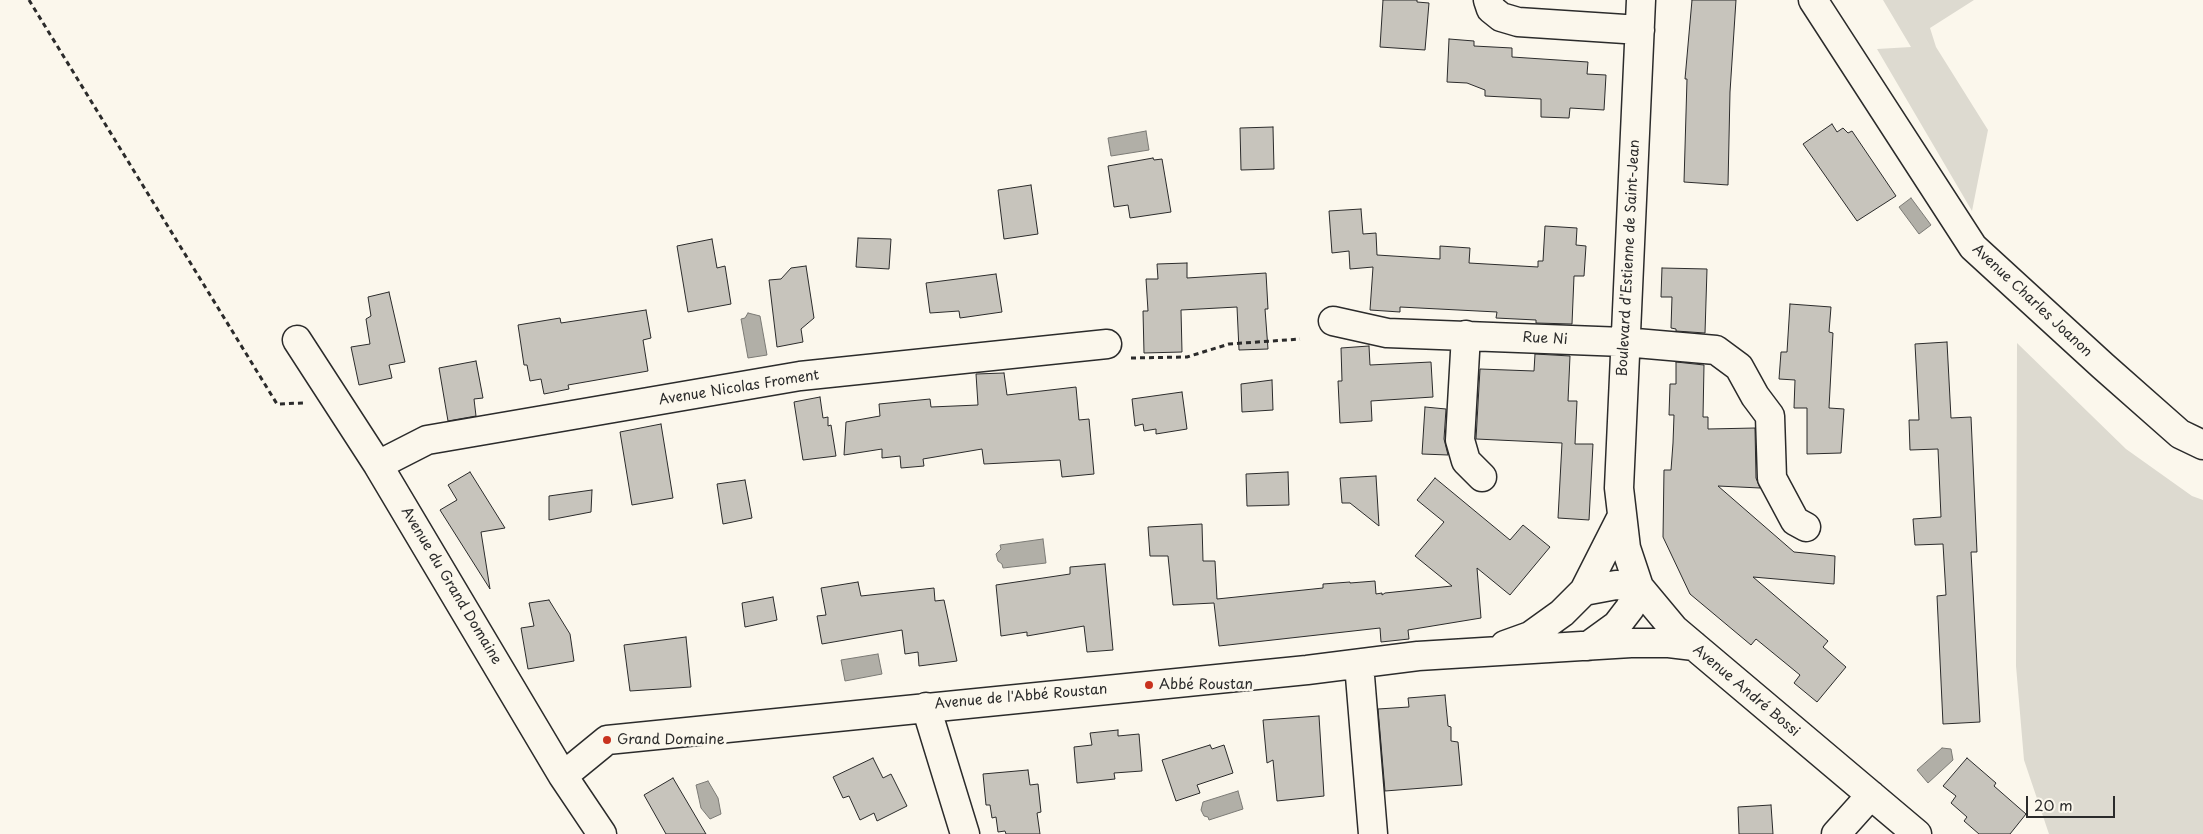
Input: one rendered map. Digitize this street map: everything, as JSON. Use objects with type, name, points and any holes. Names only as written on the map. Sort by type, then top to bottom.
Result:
[{"type":"street","points":[[1488,0],[1491,9],[1501,17],[1518,22],[1640,30]]},
{"type":"street","name":"Boulevard d'Estienne de Saint-Jean","points":[[1622,516],[1619,488],[1624,342],[1642,0]]},
{"type":"street","name":"Avenue Charles Joanon","points":[[1814,0],[1973,247],[2173,428],[2203,445]]},
{"type":"street","name":"Rue Ni","points":[[1333,321],[1387,332],[1624,342],[1716,350],[1739,367],[1755,396],[1770,416],[1772,478],[1795,520],[1806,527]]},
{"type":"street","points":[[1466,335],[1460,440],[1466,461],[1482,477]]},
{"type":"street","name":"Avenue du Grand Domaine","points":[[297,340],[378,465],[563,776],[602,834]]},
{"type":"street","name":"Avenue Nicolas Froment","points":[[378,465],[427,440],[800,376],[1106,344]]},
{"type":"street","name":"Avenue André Bossi","points":[[1622,516],[1626,548],[1639,587],[1674,629],[1917,834]]},
{"type":"street","name":"Avenue de l'Abbé Roustan","points":[[1492,650],[1530,636],[1562,613],[1584,591],[1622,516]]},
{"type":"street","points":[[1584,591],[1616,586],[1639,587],[1630,608],[1617,625],[1588,646]]},
{"type":"street","name":"Avenue de l'Abbé Roustan","points":[[563,776],[607,740],[926,706],[1492,650],[1669,643],[1694,646]]},
{"type":"street","points":[[1359,664],[1373,834]]},
{"type":"street","points":[[926,706],[965,834]]},
{"type":"street","points":[[1836,834],[1871,795]]},
{"type":"path","points":[[29,0],[277,404],[309,403],[331,392]]},
{"type":"path","points":[[1106,344],[1122,359],[1187,357],[1229,344],[1300,339]]},
{"type":"shaded area","points":[[1883,0],[1974,0],[1930,28],[1936,47],[1988,130],[1972,211],[1877,49],[1911,47]]},
{"type":"shaded area","points":[[1146,131],[1149,150],[1111,156],[1108,138]]},
{"type":"shaded area","points":[[1911,198],[1931,225],[1919,234],[1899,207]]},
{"type":"shaded area","points":[[748,313],[760,316],[767,355],[748,358],[741,319],[745,318]]},
{"type":"shaded area","points":[[2017,343],[2126,449],[2192,496],[2203,500],[2203,834],[2049,834],[2024,760],[2016,666]]},
{"type":"shaded area","points":[[1043,539],[1046,563],[1003,568],[1002,564],[998,561],[996,554],[1001,549],[1000,545]]},
{"type":"shaded area","points":[[878,654],[882,674],[845,681],[841,660]]},
{"type":"shaded area","points":[[1942,748],[1951,749],[1953,760],[1928,783],[1917,770]]},
{"type":"shaded area","points":[[708,781],[718,798],[721,814],[710,819],[701,808],[696,785]]},
{"type":"shaded area","points":[[1238,791],[1243,809],[1209,820],[1208,817],[1204,816],[1201,810],[1203,802]]},
{"type":"building","points":[[1383,0],[1417,0],[1417,2],[1429,3],[1425,50],[1380,47]]},
{"type":"building","points":[[1692,0],[1736,0],[1730,92],[1728,185],[1684,182],[1687,79],[1685,79]]},
{"type":"building","points":[[1449,39],[1474,41],[1474,46],[1512,48],[1512,57],[1588,62],[1587,74],[1606,75],[1604,110],[1570,108],[1569,118],[1541,117],[1541,99],[1485,96],[1485,90],[1467,83],[1447,82]]},
{"type":"building","points":[[1832,124],[1837,132],[1843,128],[1848,133],[1852,131],[1896,196],[1857,221],[1803,144]]},
{"type":"building","points":[[1273,127],[1274,169],[1241,170],[1240,128]]},
{"type":"building","points":[[1153,158],[1154,160],[1162,159],[1171,212],[1130,218],[1128,205],[1114,207],[1108,166]]},
{"type":"building","points":[[1031,185],[1038,234],[1004,239],[998,190]]},
{"type":"building","points":[[1361,209],[1363,234],[1376,233],[1377,255],[1440,259],[1440,246],[1470,248],[1469,263],[1538,267],[1538,261],[1543,261],[1545,226],[1577,228],[1576,245],[1586,246],[1584,276],[1574,276],[1572,324],[1536,323],[1536,320],[1496,318],[1497,312],[1400,307],[1400,312],[1370,310],[1373,267],[1350,269],[1349,251],[1332,253],[1329,211]]},
{"type":"building","points":[[858,238],[891,239],[889,269],[856,267]]},
{"type":"building","points":[[712,239],[717,268],[725,266],[731,304],[688,312],[677,246]]},
{"type":"building","points":[[1187,263],[1187,278],[1266,273],[1268,309],[1265,309],[1268,349],[1239,350],[1237,307],[1181,310],[1182,352],[1144,353],[1143,311],[1148,311],[1146,279],[1158,279],[1157,264]]},
{"type":"building","points":[[806,266],[814,318],[801,329],[803,342],[777,347],[769,280],[781,279],[791,268]]},
{"type":"building","points":[[1662,268],[1707,269],[1705,333],[1676,331],[1676,329],[1671,328],[1672,297],[1661,297]]},
{"type":"building","points":[[996,274],[1002,312],[960,318],[959,311],[930,313],[926,283]]},
{"type":"building","points":[[389,292],[405,362],[389,365],[392,378],[359,385],[351,347],[370,344],[366,319],[371,316],[368,297]]},
{"type":"building","points":[[1790,304],[1831,307],[1829,332],[1833,333],[1829,408],[1844,409],[1841,453],[1807,454],[1807,408],[1794,408],[1795,380],[1779,379],[1781,352],[1787,352]]},
{"type":"building","points":[[646,310],[651,338],[643,340],[648,371],[568,385],[569,389],[544,394],[541,379],[530,381],[527,365],[524,365],[518,325],[560,318],[561,323]]},
{"type":"building","points":[[1947,342],[1951,418],[1971,417],[1977,552],[1971,552],[1980,722],[1943,724],[1937,596],[1946,595],[1943,544],[1915,545],[1913,519],[1941,517],[1938,449],[1910,450],[1909,420],[1919,420],[1915,344]]},
{"type":"building","points":[[1369,346],[1370,365],[1431,362],[1433,397],[1371,401],[1372,421],[1340,423],[1338,381],[1342,381],[1341,348]]},
{"type":"building","points":[[1535,354],[1570,356],[1568,401],[1577,401],[1575,444],[1593,444],[1589,520],[1558,518],[1562,443],[1476,439],[1480,369],[1534,371]]},
{"type":"building","points":[[476,361],[483,398],[474,399],[476,416],[448,421],[439,368]]},
{"type":"building","points":[[1676,362],[1704,365],[1703,417],[1708,417],[1708,429],[1755,428],[1756,478],[1760,488],[1718,486],[1794,552],[1835,556],[1834,584],[1753,577],[1828,641],[1823,647],[1846,667],[1817,702],[1794,683],[1800,675],[1756,639],[1751,645],[1690,594],[1663,537],[1664,470],[1671,470],[1673,443],[1674,415],[1669,415],[1670,384],[1676,384]]},
{"type":"building","points":[[1004,373],[1007,395],[1076,387],[1079,420],[1089,419],[1094,474],[1062,477],[1060,460],[984,464],[982,449],[923,459],[924,466],[901,468],[900,456],[882,458],[882,449],[844,455],[846,422],[880,416],[879,404],[930,399],[931,407],[978,405],[976,374]]},
{"type":"building","points":[[1272,380],[1273,410],[1242,412],[1241,384]]},
{"type":"building","points":[[1182,392],[1187,429],[1156,434],[1156,429],[1144,431],[1143,424],[1135,426],[1132,399]]},
{"type":"building","points":[[820,397],[823,418],[828,417],[828,426],[831,425],[836,456],[803,460],[794,402]]},
{"type":"building","points":[[1425,407],[1446,409],[1444,439],[1448,455],[1422,454]]},
{"type":"building","points":[[661,424],[673,498],[632,505],[620,432]]},
{"type":"building","points":[[470,472],[505,528],[481,532],[490,589],[440,510],[457,500],[448,485]]},
{"type":"building","points":[[1288,472],[1289,505],[1247,506],[1246,474]]},
{"type":"building","points":[[1376,476],[1379,526],[1350,503],[1342,503],[1340,478]]},
{"type":"building","points":[[1435,478],[1510,540],[1523,525],[1550,547],[1510,595],[1477,568],[1481,618],[1408,630],[1409,639],[1381,642],[1380,628],[1219,646],[1214,603],[1173,605],[1168,556],[1150,556],[1148,527],[1202,524],[1203,561],[1215,561],[1217,599],[1323,588],[1323,584],[1350,582],[1375,581],[1376,594],[1382,593],[1382,595],[1385,593],[1452,586],[1415,556],[1444,522],[1417,500]]},
{"type":"building","points":[[745,480],[752,518],[723,524],[717,484]]},
{"type":"building","points":[[592,490],[591,512],[549,520],[549,496]]},
{"type":"building","points":[[1105,564],[1113,650],[1087,652],[1084,626],[1027,636],[1027,632],[1001,636],[996,585],[1070,574],[1070,567]]},
{"type":"building","points":[[858,582],[861,596],[934,588],[935,601],[944,600],[957,661],[919,666],[918,652],[905,654],[902,630],[822,644],[817,616],[826,615],[821,588]]},
{"type":"building","points":[[773,597],[777,620],[745,627],[742,603]]},
{"type":"building","points":[[549,600],[570,634],[574,661],[528,669],[521,628],[534,626],[529,603]]},
{"type":"building","points":[[686,637],[691,687],[630,691],[624,645]]},
{"type":"building","points":[[1445,695],[1448,726],[1451,727],[1451,741],[1458,742],[1462,785],[1385,791],[1378,709],[1409,707],[1408,698]]},
{"type":"building","points":[[1319,716],[1324,796],[1277,801],[1273,760],[1267,763],[1263,720]]},
{"type":"building","points":[[1118,730],[1118,736],[1139,734],[1142,771],[1114,773],[1115,779],[1077,783],[1074,747],[1092,745],[1090,733]]},
{"type":"building","points":[[1210,745],[1212,749],[1224,745],[1233,773],[1197,785],[1200,793],[1176,801],[1162,760]]},
{"type":"building","points":[[873,758],[883,778],[891,774],[907,806],[877,821],[874,813],[860,820],[849,796],[843,798],[833,777]]},
{"type":"building","points":[[1967,758],[1996,783],[1994,786],[2026,814],[2010,834],[1979,834],[1964,821],[1967,817],[1951,803],[1956,796],[1943,786]]},
{"type":"building","points":[[1028,770],[1030,785],[1038,784],[1041,812],[1037,813],[1040,834],[1006,834],[1005,831],[998,832],[996,817],[992,818],[990,805],[986,805],[983,774]]},
{"type":"building","points":[[673,778],[706,834],[666,834],[644,795]]},
{"type":"building","points":[[1771,805],[1773,834],[1739,834],[1738,807]]},
{"type":"place","name":"Abbé Roustan","points":[[1149,685]]},
{"type":"place","name":"Grand Domaine","points":[[607,740]]}]
